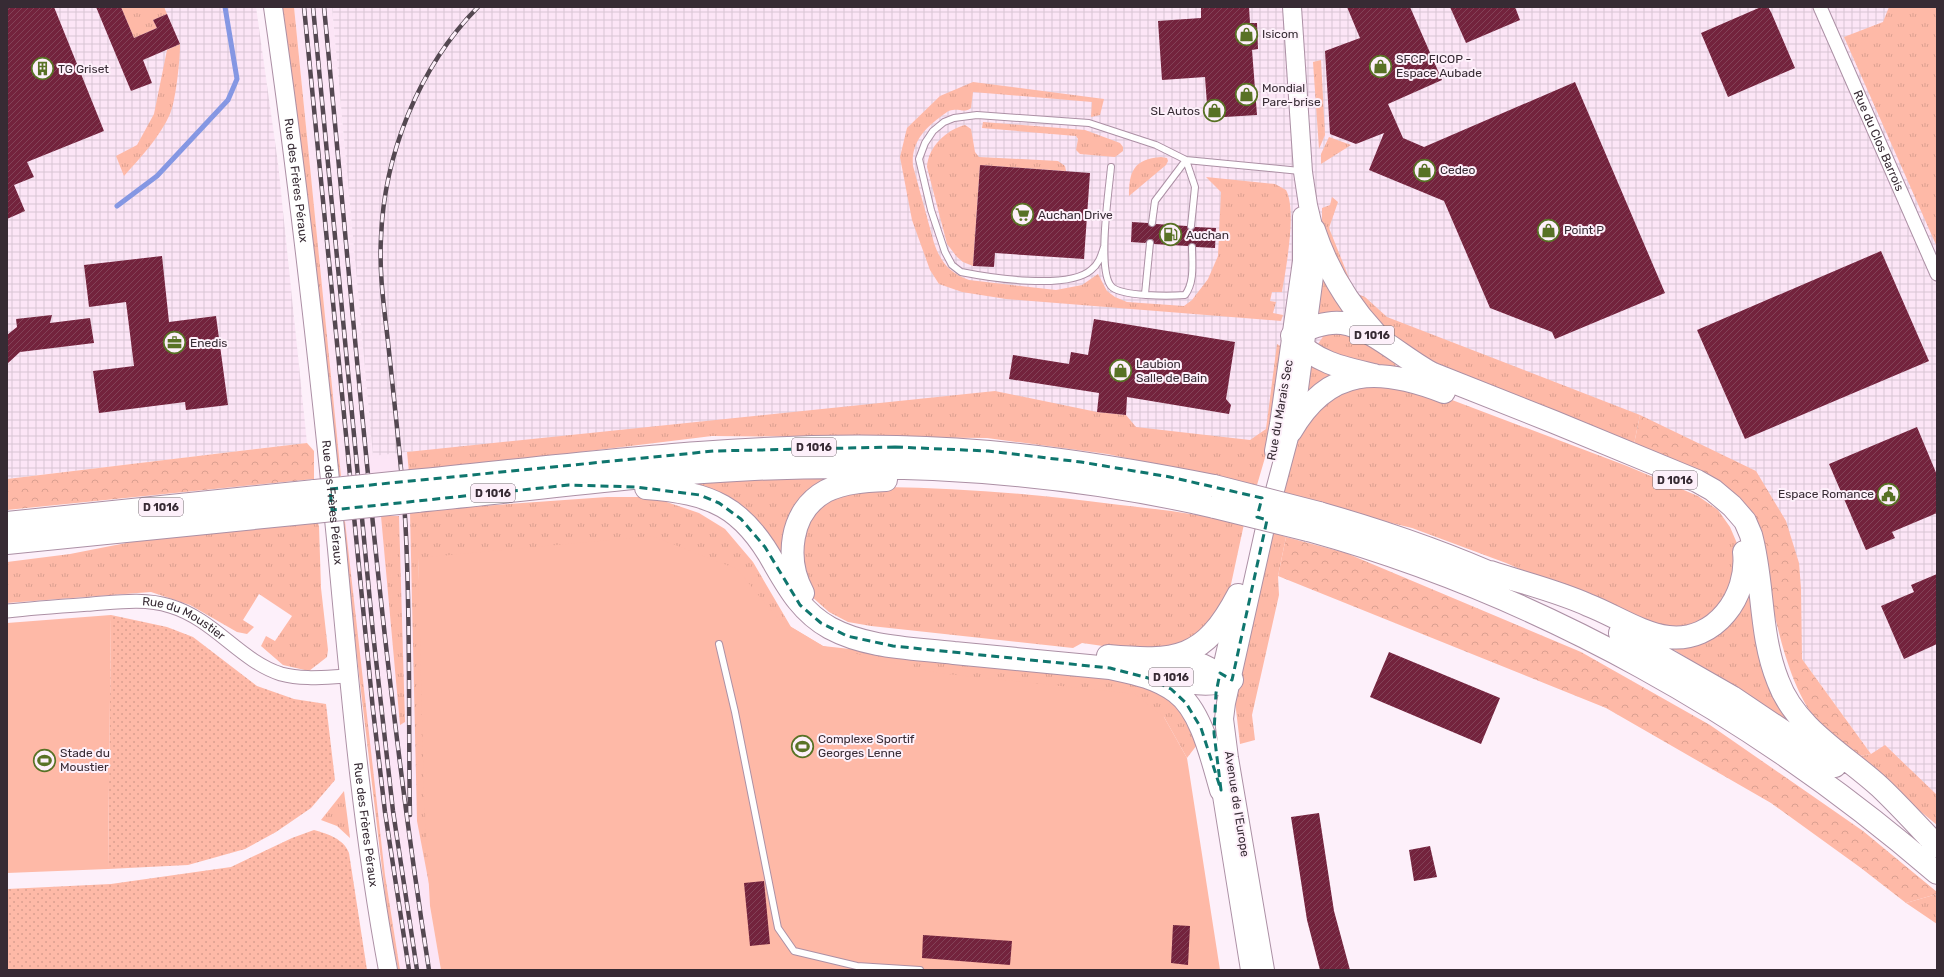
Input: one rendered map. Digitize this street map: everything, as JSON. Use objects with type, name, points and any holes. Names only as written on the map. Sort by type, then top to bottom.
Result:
[{"type":"highway","name":"D 1016","points":[[1314,230],[1324,259],[1342,291],[1354,309],[1386,344]]},
{"type":"highway","name":"D 1016","points":[[415,491],[569,485],[720,471],[809,467],[914,467],[1008,473],[1100,485],[1215,507],[1376,530],[1490,572],[1574,599],[1650,632],[1666,636],[1680,637],[1695,634],[1709,628],[1726,613],[1740,592],[1744,578],[1745,564],[1741,540],[1731,519],[1711,500],[1684,484],[1439,390],[1404,379],[1374,375],[1333,365],[1319,358],[1301,338],[1332,323],[1342,322],[1361,329],[1386,344],[1411,362],[1433,374],[1666,467],[1701,483],[1725,500],[1745,522],[1751,535],[1768,650],[1778,683],[1787,700],[1799,716],[1815,732],[1879,787],[1937,846]]},
{"type":"highway","name":"D 1016","points":[[1291,431],[1306,408],[1325,391],[1353,378],[1374,375]]},
{"type":"highway","name":"D 1016","points":[[7,523],[314,501],[415,491],[714,451],[880,447],[958,449],[1048,457],[1140,471],[1214,486],[1314,522],[1557,624],[1639,666],[1703,703],[1779,752],[1853,805],[1937,873]]},
{"type":"highway","name":"D 1016","points":[[1008,473],[858,482],[840,486],[825,492],[806,508],[798,522],[793,538],[792,562],[796,579],[804,594],[816,607],[836,622],[872,634],[1196,663],[1223,678]]},
{"type":"highway","name":"D 1016","points":[[569,485],[636,487],[679,491],[700,495],[718,503],[734,512],[755,533],[765,547],[790,592],[800,605],[821,623],[847,636],[893,646],[1143,670],[1199,684],[1223,678]]},
{"type":"highway","name":"D 1016","points":[[7,543],[314,501]]},
{"type":"highway","name":"D 1016","points":[[1490,572],[1598,621],[1654,651],[1732,697],[1788,733],[1852,779],[1937,846]]},
{"type":"highway","name":"D 1016","points":[[1164,659],[1189,651],[1209,638],[1220,625],[1238,595]]},
{"type":"highway","name":"D 1016","points":[[1110,668],[1156,681],[1182,697],[1201,728],[1221,790]]},
{"type":"street","name":"Rue des Frères Péraux","points":[[273,7],[302,217],[348,676],[367,845],[388,970]]},
{"type":"street","name":"Rue du Marais Sec","points":[[1234,641],[1298,402],[1301,338],[1303,172],[1292,7]]},
{"type":"street","name":"Rue du Clos Barrois","points":[[1820,7],[1937,274]]},
{"type":"street","name":"Rue du Marais Sec","points":[[1234,641],[1238,595],[1301,338],[1316,254],[1314,230],[1308,205],[1303,172]]},
{"type":"street","name":"Rue du Moustier","points":[[7,610],[134,601],[156,602],[183,610],[197,617],[258,662],[280,673],[307,678],[348,676]]},
{"type":"street","name":"Avenue de l'Europe","points":[[1234,641],[1215,703],[1214,733],[1221,790],[1250,970]]},
{"type":"street","name":"Avenue de l'Europe","points":[[1223,678],[1226,703],[1225,728],[1265,970]]},
{"type":"lane","points":[[1104,247],[1099,263],[1090,271],[1074,280],[1053,282],[961,272],[952,264],[945,252],[931,210],[919,159],[925,143],[933,131],[944,122],[977,115],[1089,123],[1156,145],[1186,160],[1303,172]]},
{"type":"lane","points":[[1152,223],[1155,201],[1186,160]]},
{"type":"lane","points":[[1186,160],[1195,187],[1191,226]]},
{"type":"lane","points":[[1112,167],[1104,247],[1106,274],[1110,285],[1116,290],[1145,294],[1175,296],[1185,294],[1189,289],[1191,282],[1192,247]]},
{"type":"lane","points":[[1145,294],[1150,243]]},
{"type":"lane","points":[[719,644],[735,712],[778,928],[794,951],[857,968],[920,970]]},
{"type":"highlighted area","points":[[895,447],[988,451],[1081,462],[1170,477],[1262,498],[1257,517],[1267,520],[1232,680],[1220,673],[1216,693],[1214,733],[1221,790],[1201,728],[1186,703],[1171,689],[1148,678],[1110,668],[893,646],[847,636],[821,623],[800,605],[765,547],[741,519],[719,503],[700,495],[636,487],[569,485],[332,510],[330,489],[714,451]]},
{"type":"shaded area","points":[[7,7],[256,7],[278,163],[307,443],[7,479]]},
{"type":"shaded area","points":[[294,7],[332,7],[373,455],[407,452],[420,594],[424,794],[430,906],[441,970],[400,970],[385,875],[356,631]]},
{"type":"shaded area","points":[[332,7],[1937,7],[1937,813],[1871,754],[1802,659],[1756,471],[1585,400],[1400,388],[1250,461],[989,412],[407,452],[373,456]]},
{"type":"green space","points":[[121,7],[164,7],[167,14],[153,20],[157,28],[134,38]]},
{"type":"green space","points":[[279,7],[294,7],[341,476],[337,477]]},
{"type":"green space","points":[[1889,7],[1937,7],[1937,247],[1844,37],[1883,22]]},
{"type":"green space","points":[[180,44],[176,90],[170,114],[161,131],[143,155],[124,176],[116,156],[137,145],[154,114],[167,50]]},
{"type":"green space","points":[[1321,60],[1325,135],[1319,149],[1313,62]]},
{"type":"green space","points":[[973,82],[1104,99],[1100,115],[1091,117],[1092,102],[973,92],[971,108],[965,111],[951,110],[928,127],[916,144],[913,166],[934,243],[943,262],[956,274],[969,280],[1056,290],[1082,285],[1098,274],[1107,291],[1115,297],[1127,302],[1184,306],[1192,300],[1208,279],[1218,256],[1221,192],[1206,177],[1275,184],[1286,190],[1291,211],[1290,240],[1282,292],[1272,292],[1270,301],[1276,302],[1273,313],[1283,315],[1281,321],[1006,299],[962,292],[939,284],[930,270],[912,220],[900,157],[907,128],[940,96]]},
{"type":"green space","points":[[983,122],[1085,130],[1120,143],[1123,147],[1123,151],[1115,157],[1080,154],[1076,150],[1078,139],[1076,136],[982,128]]},
{"type":"green space","points":[[965,125],[971,129],[975,152],[979,157],[1058,161],[1065,166],[1066,171],[980,165],[973,266],[963,262],[957,257],[947,244],[927,167],[928,160],[934,146],[939,140],[951,131]]},
{"type":"green space","points":[[1329,137],[1351,145],[1321,164],[1321,154]]},
{"type":"green space","points":[[1161,157],[1167,158],[1168,161],[1166,165],[1129,196],[1130,180],[1135,168],[1145,160]]},
{"type":"green space","points":[[1332,197],[1338,202],[1329,228],[1355,293],[1365,297],[1387,317],[1640,415],[1634,444],[1444,369],[1408,351],[1361,309],[1322,226],[1322,208],[1330,205]]},
{"type":"green space","points":[[1320,267],[1348,318],[1315,312]]},
{"type":"green space","points":[[1350,331],[1395,363],[1396,366],[1390,368],[1371,365],[1322,348],[1318,344],[1324,335]]},
{"type":"green space","points":[[1277,344],[1285,349],[1276,420],[1257,485],[1107,454],[987,438],[712,436],[409,473],[407,452],[995,391],[1097,412],[1126,415],[1136,427],[1250,440],[1266,429]]},
{"type":"green space","points":[[1308,362],[1336,371],[1307,394]]},
{"type":"green space","points":[[1355,384],[1423,389],[1627,466],[1698,496],[1718,510],[1730,527],[1739,548],[1735,590],[1695,628],[1659,629],[1506,563],[1412,528],[1278,496],[1291,444],[1316,409]]},
{"type":"green space","points":[[1640,415],[1756,471],[1786,521],[1799,563],[1801,588],[1802,659],[1871,754],[1854,757],[1821,726],[1805,703],[1786,658],[1779,633],[1759,536],[1634,444]]},
{"type":"green space","points":[[307,443],[314,451],[314,479],[7,510],[7,479]]},
{"type":"green space","points":[[831,475],[786,565],[697,485],[698,483]]},
{"type":"green space","points":[[885,487],[970,490],[1055,497],[1178,512],[1244,524],[1230,589],[1222,611],[1182,646],[1129,652],[1082,643],[1073,648],[871,626],[848,622],[829,612],[811,596],[803,583],[800,534],[824,500]]},
{"type":"green space","points":[[607,497],[652,497],[699,513],[725,529],[753,562],[791,627],[823,646],[1114,678],[1167,692],[1200,741],[1187,758],[1164,717],[925,690],[418,558],[433,905],[417,821],[410,511]]},
{"type":"green space","points":[[381,516],[399,516],[405,722],[400,725]]},
{"type":"green space","points":[[317,521],[319,526],[321,588],[328,650],[327,657],[309,671],[283,665],[261,646],[266,636],[275,641],[292,616],[259,594],[243,620],[254,627],[247,634],[237,632],[190,605],[151,592],[7,603],[7,562],[70,554],[131,542]]},
{"type":"green space","points":[[345,521],[385,875],[400,970],[398,970],[388,919],[341,523]]},
{"type":"green space","points":[[1271,532],[1286,537],[1278,576],[1279,595],[1252,715],[1255,740],[1240,744],[1235,701]]},
{"type":"green space","name":"Complexe Sportif Georges Lenne","points":[[652,536],[737,569],[778,619],[823,646],[938,673],[1135,694],[1164,717],[1187,758],[1220,970],[441,970],[430,906],[424,794],[418,558]]},
{"type":"green space","points":[[1286,537],[1346,553],[1581,652],[1710,725],[1863,831],[1937,892],[1937,894],[1906,903],[1861,868],[1771,803],[1606,708],[1278,576]]},
{"type":"green space","points":[[1749,588],[1788,718],[1785,720],[1668,646]]},
{"type":"green space","points":[[111,615],[167,627],[193,637],[257,686],[294,699],[326,704],[335,780],[311,808],[276,832],[245,849],[188,865],[108,869]]},
{"type":"green space","points":[[111,615],[108,869],[7,873],[7,623]]},
{"type":"green space","points":[[1885,745],[1937,795],[1937,825],[1854,757],[1871,754]]},
{"type":"green space","points":[[344,791],[350,838],[337,826],[321,820]]},
{"type":"green space","points":[[314,830],[335,838],[347,848],[349,853],[367,970],[7,970],[7,889],[111,884],[231,867],[292,838]]},
{"type":"green space","points":[[1937,894],[1937,924],[1906,903]]},
{"type":"building","name":"TG Griset","points":[[7,7],[54,7],[104,131],[27,162],[34,177],[14,185],[25,211],[7,219]]},
{"type":"building","points":[[96,7],[121,7],[134,38],[157,28],[153,20],[167,14],[180,44],[143,60],[152,83],[131,91]]},
{"type":"building","points":[[1201,7],[1249,7],[1250,23],[1257,23],[1258,49],[1252,50],[1257,115],[1208,118],[1205,77],[1162,80],[1158,21],[1201,18]]},
{"type":"building","name":"Point P","points":[[1347,7],[1410,7],[1442,80],[1388,104],[1403,138],[1424,147],[1575,82],[1665,293],[1555,339],[1552,332],[1490,308],[1444,201],[1369,170],[1384,133],[1356,144],[1330,134],[1325,51],[1360,38]]},
{"type":"building","points":[[1450,7],[1515,7],[1520,20],[1466,43]]},
{"type":"building","points":[[1761,7],[1768,7],[1771,12],[1795,68],[1728,97],[1701,33]]},
{"type":"building","points":[[980,165],[1090,173],[1084,259],[995,253],[994,267],[973,266]]},
{"type":"building","points":[[1132,222],[1148,223],[1152,227],[1156,224],[1187,226],[1191,230],[1195,227],[1216,228],[1215,248],[1196,247],[1192,243],[1188,246],[1154,244],[1153,240],[1150,239],[1145,243],[1131,242]]},
{"type":"building","points":[[1881,251],[1929,361],[1745,439],[1697,330]]},
{"type":"building","points":[[162,256],[169,322],[216,316],[228,405],[186,410],[185,402],[99,413],[93,371],[134,366],[126,302],[89,307],[84,265]]},
{"type":"building","points":[[52,315],[50,323],[90,318],[94,343],[20,352],[7,364],[7,335],[17,327],[16,319]]},
{"type":"building","name":"Laubion Salle de Bain","points":[[1094,319],[1235,342],[1226,399],[1231,405],[1229,414],[1127,397],[1126,415],[1097,412],[1099,393],[1009,379],[1013,355],[1069,364],[1071,352],[1088,355]]},
{"type":"building","name":"Espace Romance","points":[[1917,427],[1937,475],[1937,513],[1892,532],[1895,538],[1866,550],[1829,464]]},
{"type":"building","points":[[1937,574],[1937,644],[1904,659],[1881,606],[1914,592],[1911,585]]},
{"type":"building","points":[[1389,652],[1500,698],[1481,744],[1370,697]]},
{"type":"building","points":[[1319,813],[1334,911],[1350,970],[1320,970],[1307,920],[1291,817]]},
{"type":"building","points":[[1430,846],[1437,877],[1414,881],[1409,850]]},
{"type":"building","points":[[764,881],[770,944],[750,946],[744,883]]},
{"type":"building","points":[[1173,925],[1190,926],[1188,965],[1171,963]]},
{"type":"building","points":[[923,935],[1012,941],[1010,965],[922,958]]},
{"type":"waterway","points":[[117,206],[157,176],[228,100],[237,79],[225,7]]},
{"type":"railway","points":[[304,7],[373,710],[385,812],[409,970]]},
{"type":"railway","points":[[313,7],[373,633],[393,811],[417,970]]},
{"type":"railway","points":[[324,7],[369,489],[382,610],[411,850],[429,970]]},
{"type":"railway","points":[[410,815],[407,554],[402,473],[381,277],[381,238],[389,175],[397,144],[408,114],[422,84],[438,57],[457,31],[478,7]]},
{"type":"place","name":"Isicom","points":[[1246,34]]},
{"type":"place","name":"SFCP FICOP - Espace Aubade","points":[[1381,66]]},
{"type":"place","name":"TG Griset","points":[[43,69]]},
{"type":"place","name":"Mondial Pare-brise","points":[[1247,95]]},
{"type":"place","name":"SL Autos","points":[[1215,111]]},
{"type":"place","name":"Cedeo","points":[[1424,170]]},
{"type":"place","name":"Auchan Drive","points":[[1022,215]]},
{"type":"place","name":"Point P","points":[[1548,230]]},
{"type":"place","name":"Auchan","points":[[1170,235]]},
{"type":"place","name":"Enedis","points":[[175,343]]},
{"type":"place","name":"Laubion Salle de Bain","points":[[1120,371]]},
{"type":"place","name":"Espace Romance","points":[[1889,494]]},
{"type":"place","name":"Complexe Sportif Georges Lenne","points":[[802,746]]},
{"type":"place","name":"Stade du Moustier","points":[[44,760]]}]
